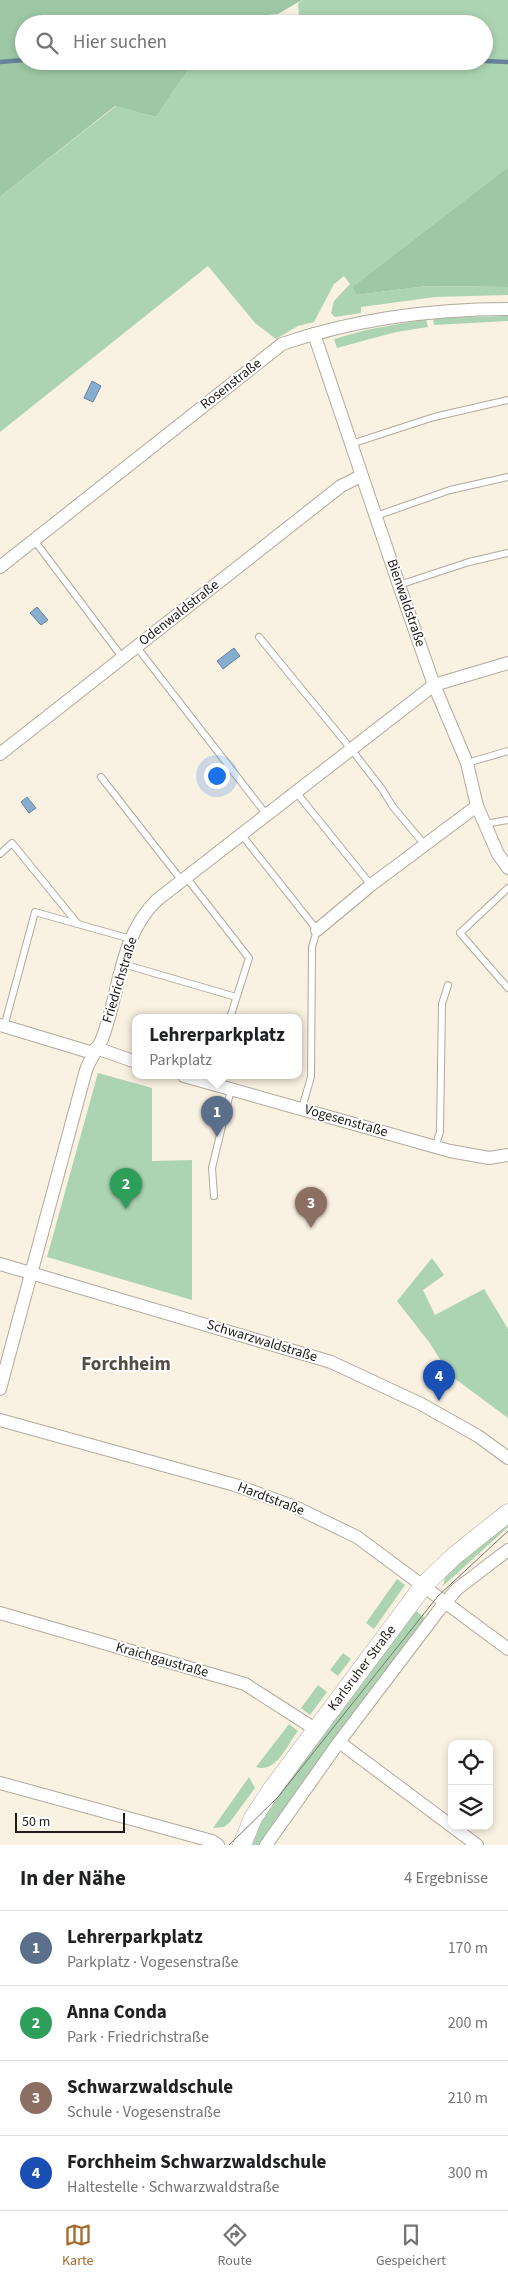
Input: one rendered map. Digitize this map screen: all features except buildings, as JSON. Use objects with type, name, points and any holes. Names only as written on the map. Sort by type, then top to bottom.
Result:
[{"type":"street","name":"Rosenstraße","points":[[0,567],[282,344],[314,334],[398,316],[467,309],[508,309]]},
{"type":"street","name":"Bienwaldstraße","points":[[314,334],[434,685],[467,763],[477,806],[498,854],[508,868]]},
{"type":"street","name":"Odenwaldstraße","points":[[0,754],[341,486],[361,476]]},
{"type":"street","name":"Friedrichstraße","points":[[0,1389],[86,1070],[95,1050],[102,1041],[131,939],[147,909],[266,814],[434,685],[508,663]]},
{"type":"street","points":[[317,930],[371,886],[477,806]]},
{"type":"street","points":[[2,1026],[132,1061]]},
{"type":"street","name":"Vogesenstraße","points":[[212,1080],[230,1089],[435,1147],[489,1158],[508,1156]]},
{"type":"street","name":"Schwarzwaldstraße","points":[[0,1264],[331,1362],[421,1404],[478,1436],[508,1458]]},
{"type":"street","name":"Hardtstraße","points":[[0,1420],[234,1485],[295,1507],[357,1538],[424,1585],[508,1649]]},
{"type":"street","name":"Karlsruher Straße","points":[[242,1845],[253,1818],[315,1729],[424,1585],[453,1557],[508,1513]]},
{"type":"street","name":"Karlsruher Straße","points":[[266,1845],[339,1742],[446,1602],[457,1589],[508,1550]]},
{"type":"street","name":"Kraichgaustraße","points":[[0,1613],[245,1684],[315,1729]]},
{"type":"street","points":[[339,1742],[477,1845]]},
{"type":"street","points":[[0,1783],[213,1844]]},
{"type":"lane","points":[[351,444],[434,417],[508,400]]},
{"type":"lane","points":[[376,516],[450,490],[508,477]]},
{"type":"lane","points":[[34,540],[122,657]]},
{"type":"lane","points":[[399,585],[469,562],[508,553]]},
{"type":"lane","points":[[259,637],[351,749],[382,789],[392,807],[425,845]]},
{"type":"lane","points":[[136,646],[266,814]]},
{"type":"lane","points":[[467,763],[508,752]]},
{"type":"lane","points":[[101,777],[249,958],[231,1014]]},
{"type":"lane","points":[[296,792],[371,886]]},
{"type":"lane","points":[[485,824],[508,820]]},
{"type":"lane","points":[[241,834],[317,930],[312,947],[311,1077],[302,1108]]},
{"type":"lane","points":[[0,854],[12,843],[77,923]]},
{"type":"lane","points":[[508,888],[460,933],[508,988]]},
{"type":"lane","points":[[2,1026],[35,912],[131,939]]},
{"type":"lane","points":[[123,964],[236,997]]},
{"type":"lane","points":[[435,1147],[440,1132],[442,1004],[448,985]]},
{"type":"lane","points":[[214,1196],[212,1168],[230,1089]]},
{"type":"green space","points":[[0,0],[302,0],[278,14],[267,15],[15,15],[15,70],[188,70],[156,117],[115,106],[0,197]]},
{"type":"green space","points":[[302,0],[508,0],[508,167],[352,287],[356,295],[427,286],[508,287],[508,295],[435,297],[361,307],[361,313],[335,317],[331,313],[334,301],[350,284],[344,276],[334,284],[314,322],[298,326],[276,339],[255,323],[208,266],[0,432],[0,197],[116,106],[156,117],[188,70],[493,70],[493,15],[299,15],[298,4]]},
{"type":"green space","points":[[508,167],[508,287],[427,286],[356,295],[352,287]]},
{"type":"green space","points":[[508,316],[508,321],[434,325],[433,318]]},
{"type":"green space","points":[[426,319],[428,327],[396,332],[337,348],[334,339],[366,330]]},
{"type":"green space","points":[[98,1073],[152,1088],[152,1161],[192,1160],[192,1300],[47,1257]]},
{"type":"green space","points":[[432,1258],[444,1275],[423,1290],[435,1315],[484,1289],[508,1329],[508,1418],[450,1375],[429,1342],[397,1301]]},
{"type":"green space","points":[[508,1521],[508,1527],[443,1586],[446,1571]]},
{"type":"green space","points":[[397,1579],[405,1585],[374,1629],[366,1623]]},
{"type":"green space","points":[[414,1609],[426,1619],[262,1845],[250,1845],[259,1820]]},
{"type":"green space","points":[[343,1653],[351,1659],[338,1676],[330,1670]]},
{"type":"green space","points":[[318,1685],[327,1692],[310,1715],[301,1708]]},
{"type":"green space","points":[[289,1724],[298,1731],[280,1757],[269,1766],[263,1768],[256,1767]]},
{"type":"green space","points":[[249,1777],[255,1788],[230,1822],[224,1827],[213,1828]]},
{"type":"water","points":[[92,381],[101,386],[93,402],[84,398]]},
{"type":"water","points":[[37,607],[48,620],[41,625],[30,613]]},
{"type":"water","points":[[234,648],[240,656],[223,669],[217,661]]},
{"type":"water","points":[[27,797],[36,808],[29,813],[21,802]]},
{"type":"waterway","points":[[0,62],[15,61]]},
{"type":"waterway","points":[[493,61],[508,62]]},
{"type":"tram line","points":[[229,1845],[278,1797],[438,1596],[508,1531]]},
{"type":"place","name":"Lehrerparkplatz","points":[[217,1137]]},
{"type":"place","name":"Anna Conda","points":[[126,1209]]},
{"type":"place","name":"Schwarzwaldschule","points":[[311,1228]]},
{"type":"place","name":"Forchheim Schwarzwaldschule","points":[[439,1401]]},
{"type":"district","name":"Forchheim","points":[[126,1364]]}]
